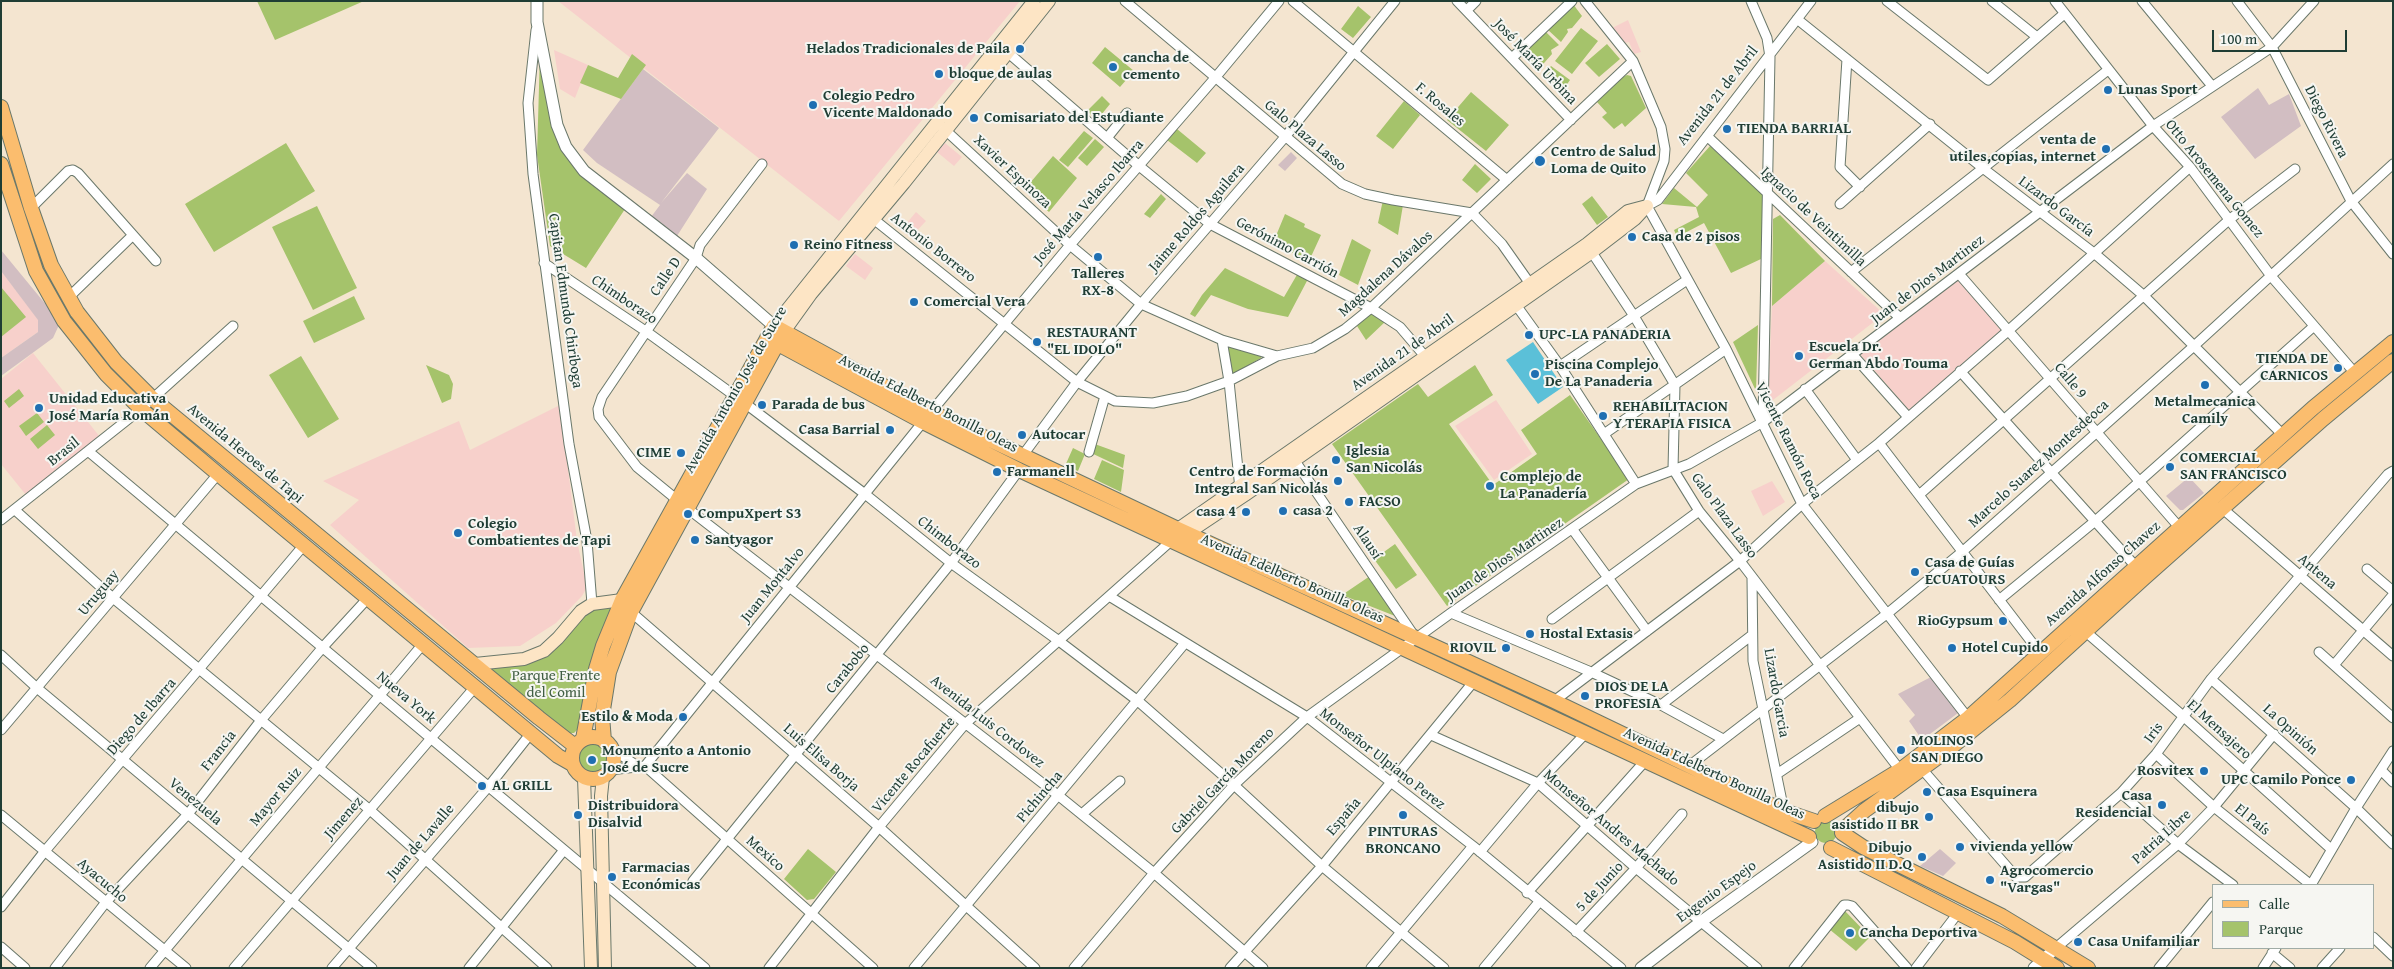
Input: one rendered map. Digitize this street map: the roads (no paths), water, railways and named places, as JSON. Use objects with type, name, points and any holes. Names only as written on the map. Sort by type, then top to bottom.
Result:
[{"type":"main road","name":"Avenida Antonio José de Sucre","points":[[1004,48],[1034,1]]},
{"type":"main road","name":"Avenida Antonio José de Sucre","points":[[582,737],[596,668],[622,600],[682,504],[775,335],[1004,48],[1048,1]]},
{"type":"main road","name":"Avenida Heroes de Tapi","points":[[1,107],[31,208],[51,265],[77,312],[116,362],[153,399],[558,734],[582,737]]},
{"type":"main road","points":[[1,164],[36,271],[64,321],[106,374],[141,409],[218,474],[558,756],[572,764]]},
{"type":"main road","name":"Avenida 21 de Abril","points":[[1183,532],[1589,248],[1635,219],[1647,206]]},
{"type":"main road","name":"Avenida 21 de Abril","points":[[1428,360],[1516,305],[1533,287]]},
{"type":"main road","name":"Avenida Edelberto Bonilla Oleas","points":[[775,335],[927,417],[1019,470],[1171,542],[1475,680],[1811,840]]},
{"type":"main road","name":"Avenida Alfonso Chavez","points":[[1842,832],[1856,817],[1922,769],[2010,700],[2086,632],[2179,527],[2354,372],[2393,342]]},
{"type":"main road","name":"Avenida Alfonso Chavez","points":[[1819,818],[1845,806],[1900,770],[1968,718],[2040,653],[2222,509],[2323,419],[2393,361]]},
{"type":"main road","name":"Avenida Edelberto Bonilla Oleas","points":[[927,417],[1023,455],[1183,532],[1554,701],[1787,812],[1819,818]]},
{"type":"main road","name":"Avenida Antonio José de Sucre","points":[[608,744],[602,716],[609,672],[631,612],[682,504]]},
{"type":"main road","points":[[1171,542],[1183,532]]},
{"type":"main road","points":[[475,664],[524,659],[544,651],[581,611],[592,604],[622,600]]},
{"type":"main road","points":[[558,734],[594,737],[608,744],[614,759],[607,774],[601,796],[605,968]]},
{"type":"main road","points":[[582,737],[571,757],[572,764],[578,774],[592,780],[607,774]]},
{"type":"main road","points":[[584,778],[591,968]]},
{"type":"main road","points":[[1787,812],[1821,811],[1845,806]]},
{"type":"main road","points":[[1856,817],[1852,832],[1854,838],[1862,847]]},
{"type":"main road","points":[[2057,968],[2039,963],[1958,913],[1831,848],[1818,847],[1811,840],[1809,828],[1819,818],[1834,818],[1842,832],[1862,847],[2002,916],[2088,968]]},
{"type":"main road","points":[[1831,848],[1839,842],[1842,832]]},
{"type":"street","name":"Capitan Edmundo Chiriboga","points":[[537,1],[537,22],[528,103],[533,174],[569,444],[587,542],[592,604]]},
{"type":"street","name":"Galo Plaza Lasso","points":[[1125,1],[1342,184],[1365,194],[1472,213]]},
{"type":"street","name":"José María Velasco Ibarra","points":[[927,417],[1070,244],[1215,78],[1279,1]]},
{"type":"street","name":"F. Rosales","points":[[1293,1],[1507,180]]},
{"type":"street","name":"Jaime Roldos Aguilera","points":[[1023,455],[1077,382],[1356,52],[1395,1]]},
{"type":"street","name":"José María Urbina","points":[[1457,1],[1513,57],[1571,120]]},
{"type":"street","points":[[1467,10],[1476,1]]},
{"type":"street","points":[[1513,57],[1572,1]]},
{"type":"street","points":[[1585,1],[1633,61],[1661,127],[1665,148],[1664,161],[1647,206]]},
{"type":"street","points":[[1751,1],[1767,38],[1770,57],[1762,422]]},
{"type":"street","name":"Avenida 21 de Abril","points":[[1647,206],[1658,200],[1770,57],[1811,1]]},
{"type":"street","points":[[1887,1],[1988,80],[2064,14]]},
{"type":"street","points":[[1992,1],[2037,37]]},
{"type":"street","name":"Otto Arosemena Gomez","points":[[2055,1],[2153,126],[2190,168],[2271,276],[2313,327],[2354,372]]},
{"type":"street","points":[[2142,1],[2212,86]]},
{"type":"street","name":"Diego Rivera","points":[[2237,1],[2272,47],[2351,201],[2393,254]]},
{"type":"street","name":"Juan de Dios Martinez","points":[[1417,639],[1451,613],[1636,484],[1689,464],[1762,422],[1960,275],[2039,212],[2153,126],[2272,47],[2314,1]]},
{"type":"street","name":"Lizardo García","points":[[1797,19],[1984,169],[2094,253],[2143,295],[2283,435]]},
{"type":"street","points":[[537,22],[557,125],[566,147],[584,171],[696,258],[757,311],[775,335]]},
{"type":"street","name":"Gerónimo Carrión","points":[[1004,48],[1138,165],[1210,224],[1371,308],[1400,327],[1428,360]]},
{"type":"street","points":[[1847,59],[1840,167],[1860,187]]},
{"type":"street","name":"Magdalena Dávalos","points":[[1077,382],[1115,401],[1153,403],[1187,396],[1229,382],[1277,356],[1313,348],[1345,330],[1371,308],[1633,61]]},
{"type":"street","points":[[1851,272],[2108,70]]},
{"type":"street","points":[[1107,138],[1127,113]]},
{"type":"street","points":[[1840,204],[1930,124]]},
{"type":"street","name":"Xavier Espinoza","points":[[941,126],[1070,244],[1141,304],[1222,340],[1277,356]]},
{"type":"street","name":"Ignacio de Veintimilla","points":[[1707,136],[1900,318]]},
{"type":"street","name":"Calle D","points":[[598,409],[602,397],[696,258],[700,245],[762,164]]},
{"type":"street","name":"Marcelo Suarez Montesdeoca","points":[[1689,766],[1819,664],[1888,613],[1962,552],[2051,470],[2194,346],[2393,164]]},
{"type":"street","points":[[1554,701],[1740,561],[1802,504],[1879,443],[2009,330],[2190,168]]},
{"type":"street","points":[[1919,495],[2230,219],[2295,169]]},
{"type":"street","points":[[31,208],[68,171],[73,170],[78,173],[156,261]]},
{"type":"street","name":"Vicente Ramón Roca","points":[[1647,206],[1726,349],[1802,504],[1968,718]]},
{"type":"street","points":[[1472,213],[1502,244],[1533,287]]},
{"type":"street","name":"Antonio Borrero","points":[[869,215],[1006,323],[1077,382]]},
{"type":"street","points":[[68,297],[133,235]]},
{"type":"street","points":[[1589,248],[1634,316],[1674,385]]},
{"type":"street","name":"Chimborazo","points":[[544,263],[647,332],[740,400],[865,494],[951,563],[1059,640],[1138,701],[1234,785],[1322,866],[1444,968]]},
{"type":"street","name":"Calle 9","points":[[1960,275],[2179,527]]},
{"type":"street","points":[[1560,366],[1687,280]]},
{"type":"street","points":[[1516,305],[1560,366],[1636,484]]},
{"type":"street","name":"Brasil","points":[[1,520],[153,399],[233,326]]},
{"type":"street","points":[[1999,600],[2094,522],[2313,327]]},
{"type":"street","points":[[1222,340],[1242,491]]},
{"type":"street","points":[[1604,434],[1726,349]]},
{"type":"street","points":[[1852,354],[1908,417]]},
{"type":"street","points":[[1960,371],[2051,470],[2094,522],[2140,572]]},
{"type":"street","name":"Galo Plaza Lasso","points":[[1674,385],[1673,469],[1699,511],[1740,561],[1900,770]]},
{"type":"street","points":[[1805,390],[1857,460]]},
{"type":"street","points":[[1089,452],[1105,396]]},
{"type":"street","name":"Avenida Luis Cordovez","points":[[598,409],[599,417],[637,467],[682,504],[1082,814],[1154,873],[1263,968]]},
{"type":"street","name":"Juan Montalvo","points":[[641,766],[713,682],[927,417]]},
{"type":"street","points":[[1879,443],[2040,653]]},
{"type":"street","name":"Nueva York","points":[[88,451],[705,968]]},
{"type":"street","name":"Alausí","points":[[1292,456],[1417,639]]},
{"type":"street","name":"Carabobo","points":[[693,881],[951,563],[1019,470]]},
{"type":"street","name":"Iris","points":[[1922,769],[2016,877],[2025,877],[2121,793],[2156,754],[2211,679],[2390,473]]},
{"type":"street","name":"Uruguay","points":[[1,730],[218,474]]},
{"type":"street","name":"Antena","points":[[2222,509],[2393,656]]},
{"type":"street","points":[[15,510],[113,598],[370,810],[547,968]]},
{"type":"street","points":[[1552,619],[1699,511]]},
{"type":"street","points":[[1572,530],[1647,632]]},
{"type":"street","name":"Vicente Rocafuerte","points":[[769,968],[879,827],[965,724],[1171,542]]},
{"type":"street","name":"Diego de Ibarra","points":[[1,907],[44,851],[201,669],[304,545]]},
{"type":"street","points":[[2367,569],[2393,591]]},
{"type":"street","name":"Lizardo Garcia","points":[[1752,578],[1753,661],[1787,812]]},
{"type":"street","points":[[2334,665],[2393,595]]},
{"type":"street","name":"Monseñor Ulpiano Perez","points":[[1109,596],[1307,716],[1390,784],[1476,849],[1527,893],[1621,968]]},
{"type":"street","name":"Francia","points":[[55,968],[106,902],[188,814],[262,719],[323,647],[368,598]]},
{"type":"street","name":"Luis Elisa Borja","points":[[631,612],[879,827],[1035,968]]},
{"type":"street","points":[[1451,613],[1591,672],[1661,705],[1723,739]]},
{"type":"street","name":"El Mensajero","points":[[2086,632],[2245,771],[2331,850]]},
{"type":"street","points":[[1661,705],[1752,635]]},
{"type":"street","name":"Gabriel García Moreno","points":[[1074,968],[1154,873],[1234,785],[1307,716],[1417,639]]},
{"type":"street","name":"Pichincha","points":[[914,968],[1185,643]]},
{"type":"street","name":"Mayor Ruiz","points":[[150,968],[423,644]]},
{"type":"street","points":[[2319,652],[2393,718]]},
{"type":"street","name":"Venezuela","points":[[1,655],[37,688],[372,968]]},
{"type":"street","name":"La Opinión","points":[[2211,679],[2356,808],[2393,844]]},
{"type":"street","name":"España","points":[[1230,968],[1322,866],[1431,736],[1475,680]]},
{"type":"street","name":"Jimenez","points":[[234,968],[475,687]]},
{"type":"street","points":[[1777,774],[1860,718]]},
{"type":"street","points":[[1372,968],[1401,932],[1476,849],[1586,732]]},
{"type":"street","name":"Juan de Lavalle","points":[[332,968],[424,858],[489,786],[531,733]]},
{"type":"street","name":"Patria Libre","points":[[2056,947],[2178,844],[2214,807],[2274,734]]},
{"type":"street","name":"Monseñor Andres Machado","points":[[1431,736],[1538,782],[1636,868],[1702,920],[1757,968]]},
{"type":"street","name":"Mexico","points":[[608,744],[641,766],[874,968]]},
{"type":"street","points":[[2312,884],[2356,808],[2393,751]]},
{"type":"street","name":"El País","points":[[2156,754],[2214,807],[2310,884]]},
{"type":"street","points":[[1527,893],[1646,760]]},
{"type":"street","points":[[607,774],[641,766]]},
{"type":"street","points":[[2381,770],[2393,782]]},
{"type":"street","points":[[1082,814],[1120,781]]},
{"type":"street","points":[[2121,793],[2178,844],[2230,884]]},
{"type":"street","name":"5 de Junio","points":[[1576,932],[1636,868],[1682,814]]},
{"type":"street","name":"Ayacucho","points":[[1,816],[186,968]]},
{"type":"street","name":"Eugenio Espejo","points":[[1642,968],[1702,920],[1811,840]]},
{"type":"street","points":[[469,968],[564,850]]},
{"type":"street","points":[[1484,968],[1539,902]]},
{"type":"street","points":[[2159,968],[2212,903]]},
{"type":"street","points":[[1794,968],[1844,906],[1852,906],[1907,968]]},
{"type":"street","points":[[1916,968],[1958,913]]},
{"type":"street","points":[[2374,938],[2393,956]]},
{"type":"street","points":[[2039,963],[2056,947]]},
{"type":"street","points":[[1,948],[25,968]]},
{"type":"street","points":[[2322,968],[2339,949]]},
{"type":"street","points":[[2263,968],[2274,950],[2290,968]]},
{"type":"water","name":"Piscina Complejo De La Panaderia","points":[[1533,342],[1563,387],[1538,404],[1506,360]]},
{"type":"place","name":"Helados Tradicionales de Paila","points":[[1020,49]]},
{"type":"place","name":"cancha de cemento","points":[[1113,67]]},
{"type":"place","name":"bloque de aulas","points":[[939,74]]},
{"type":"place","name":"Lunas Sport","points":[[2108,90]]},
{"type":"place","name":"Colegio Pedro Vicente Maldonado","points":[[813,105]]},
{"type":"place","name":"Comisariato del Estudiante","points":[[974,118]]},
{"type":"place","name":"TIENDA BARRIAL","points":[[1727,129]]},
{"type":"place","name":"venta de utiles,copias, internet","points":[[2106,149]]},
{"type":"place","name":"Centro de Salud Loma de Quito","points":[[1540,161]]},
{"type":"place","name":"Casa de 2 pisos","points":[[1632,237]]},
{"type":"place","name":"Reino Fitness","points":[[794,245]]},
{"type":"place","name":"Talleres RX-8","points":[[1098,257]]},
{"type":"place","name":"Comercial Vera","points":[[914,302]]},
{"type":"place","name":"UPC-LA PANADERIA","points":[[1529,335]]},
{"type":"place","name":"RESTAURANT \"EL IDOLO\"","points":[[1037,342]]},
{"type":"place","name":"Escuela Dr. German Abdo Touma","points":[[1799,356]]},
{"type":"place","name":"TIENDA DE CARNICOS","points":[[2338,368]]},
{"type":"place","name":"Piscina Complejo De La Panaderia","points":[[1535,374]]},
{"type":"place","name":"Metalmecanica Camily","points":[[2205,385]]},
{"type":"place","name":"Parada de bus","points":[[762,405]]},
{"type":"place","name":"Unidad Educativa José María Román","points":[[39,408]]},
{"type":"place","name":"REHABILITACION Y TERAPIA FISICA","points":[[1603,416]]},
{"type":"place","name":"Casa Barrial","points":[[890,430]]},
{"type":"place","name":"Autocar","points":[[1022,435]]},
{"type":"place","name":"CIME","points":[[681,453]]},
{"type":"place","name":"Iglesia San Nicolás","points":[[1336,460]]},
{"type":"place","name":"COMERCIAL SAN FRANCISCO","points":[[2170,467]]},
{"type":"place","name":"Farmanell","points":[[997,472]]},
{"type":"place","name":"Centro de Formación Integral San Nicolás","points":[[1338,481]]},
{"type":"place","name":"Complejo de La Panadería","points":[[1490,486]]},
{"type":"place","name":"FACSO","points":[[1349,502]]},
{"type":"place","name":"casa 2","points":[[1283,511]]},
{"type":"place","name":"casa 4","points":[[1246,512]]},
{"type":"place","name":"CompuXpert S3","points":[[688,514]]},
{"type":"place","name":"Colegio Combatientes de Tapi","points":[[458,533]]},
{"type":"place","name":"Santyagor","points":[[695,540]]},
{"type":"place","name":"Casa de Guías ECUATOURS","points":[[1915,572]]},
{"type":"place","name":"RioGypsum","points":[[2003,621]]},
{"type":"place","name":"Hostal Extasis","points":[[1530,634]]},
{"type":"place","name":"RIOVIL","points":[[1506,648]]},
{"type":"place","name":"Hotel Cupido","points":[[1952,648]]},
{"type":"place","name":"DIOS DE LA PROFESIA","points":[[1585,696]]},
{"type":"place","name":"Estilo & Moda","points":[[683,717]]},
{"type":"place","name":"MOLINOS SAN DIEGO","points":[[1901,750]]},
{"type":"place","name":"Monumento a Antonio José de Sucre","points":[[592,760]]},
{"type":"place","name":"Rosvitex","points":[[2204,771]]},
{"type":"place","name":"UPC Camilo Ponce","points":[[2351,780]]},
{"type":"place","name":"AL GRILL","points":[[482,786]]},
{"type":"place","name":"Casa Esquinera","points":[[1927,792]]},
{"type":"place","name":"Casa Residencial","points":[[2162,805]]},
{"type":"place","name":"Distribuidora Disalvid","points":[[578,815]]},
{"type":"place","name":"PINTURAS BRONCANO","points":[[1403,815]]},
{"type":"place","name":"dibujo asistido II BR","points":[[1929,817]]},
{"type":"place","name":"vivienda yellow","points":[[1960,847]]},
{"type":"place","name":"Dibujo Asistido II D.Q","points":[[1922,857]]},
{"type":"place","name":"Farmacias Económicas","points":[[612,877]]},
{"type":"place","name":"Agrocomercio \"Vargas\"","points":[[1990,880]]},
{"type":"place","name":"Cancha Deportiva","points":[[1850,933]]},
{"type":"place","name":"Casa Unifamiliar","points":[[2078,942]]},
{"type":"park label","name":"Parque Frente del Comil","points":[[556,684]]}]
